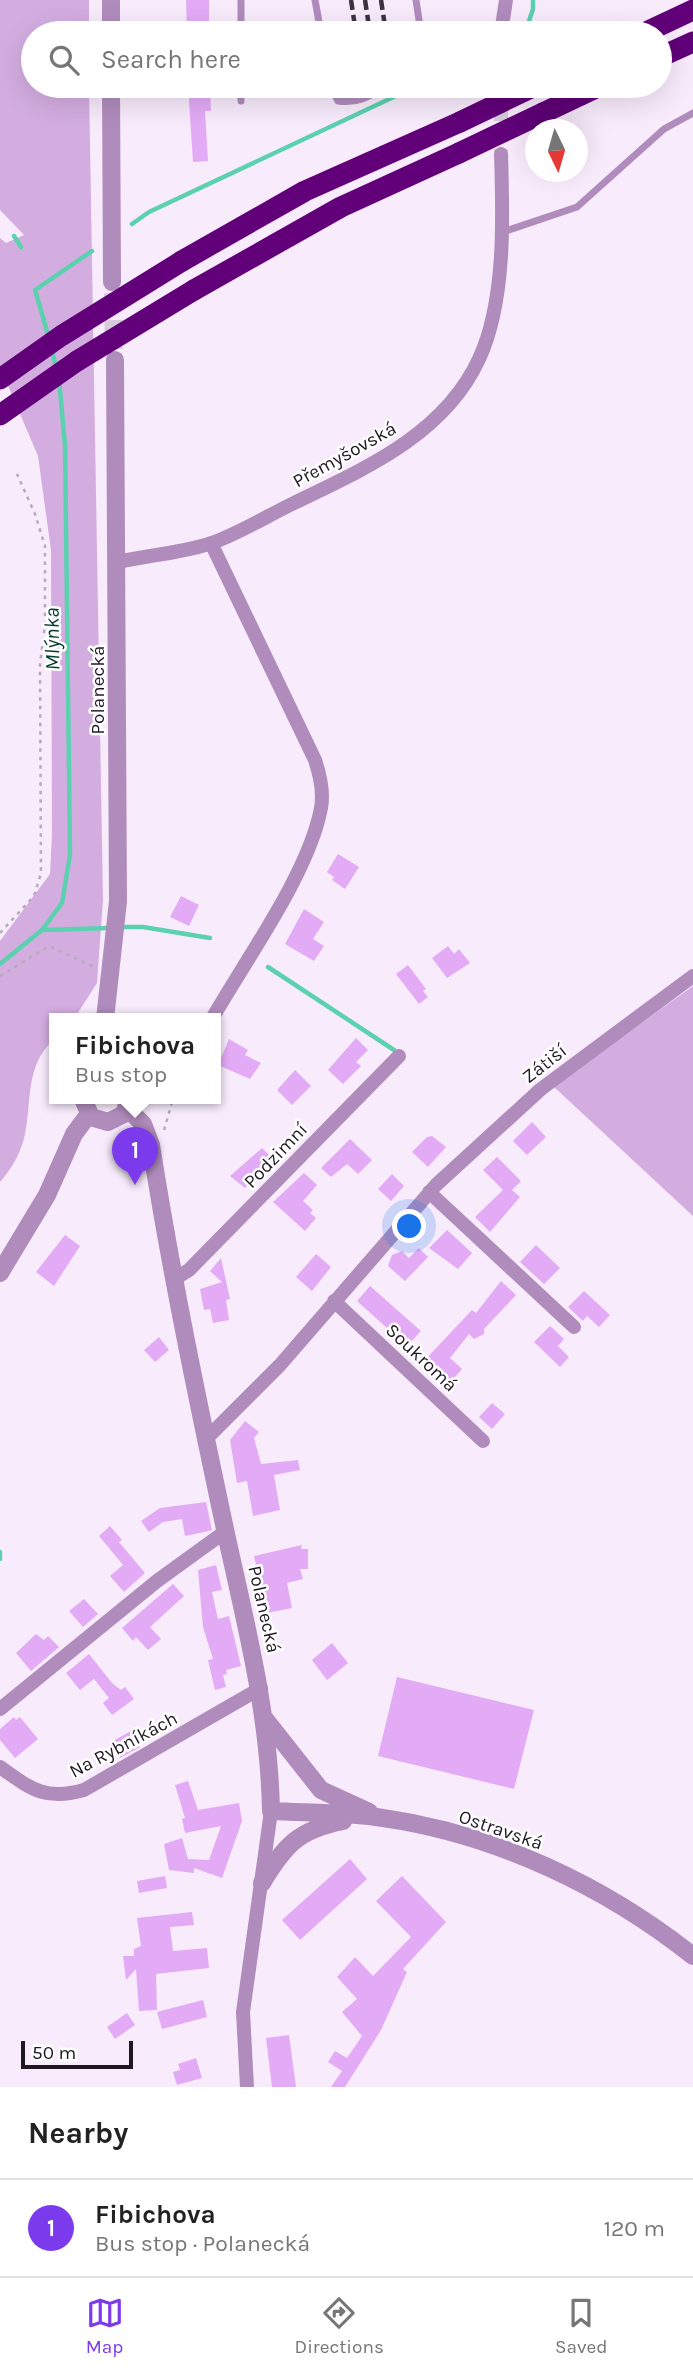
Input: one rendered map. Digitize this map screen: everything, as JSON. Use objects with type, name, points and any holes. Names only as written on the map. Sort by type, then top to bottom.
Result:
[{"type":"highway","points":[[670,21],[693,10]]},
{"type":"highway","points":[[672,51],[693,41]]},
{"type":"highway","points":[[0,379],[61,336],[181,261],[305,191],[510,98]]},
{"type":"highway","points":[[0,415],[77,361],[194,290],[341,207],[575,98]]},
{"type":"street","points":[[111,0],[111,21]]},
{"type":"street","points":[[503,21],[506,0]]},
{"type":"street","points":[[111,98],[112,282]]},
{"type":"street","name":"Přemyšovská","points":[[118,562],[211,543],[372,465],[414,437],[439,415],[472,372],[485,344],[503,232],[501,154]]},
{"type":"street","name":"Polanecká","points":[[106,1013],[118,901],[115,360]]},
{"type":"street","points":[[211,543],[316,760],[322,795],[322,807],[306,859],[216,1013]]},
{"type":"street","name":"Zátiší","points":[[208,1437],[281,1365],[429,1192],[541,1089],[693,976]]},
{"type":"street","name":"Podzimní","points":[[176,1278],[189,1270],[399,1056]]},
{"type":"street","points":[[0,1273],[47,1195],[86,1107],[98,1121],[108,1122],[118,1119],[128,1104]]},
{"type":"street","name":"Polanecká","points":[[128,1104],[143,1124],[151,1144],[226,1531],[261,1688],[265,1719],[271,1811],[243,2012],[247,2087]]},
{"type":"street","points":[[429,1192],[574,1327]]},
{"type":"street","name":"Soukromá","points":[[334,1301],[483,1441]]},
{"type":"street","points":[[0,1709],[157,1581],[226,1531]]},
{"type":"street","name":"Na Rybníkách","points":[[0,1767],[30,1789],[60,1797],[84,1790],[261,1688]]},
{"type":"street","points":[[265,1719],[321,1790],[382,1817]]},
{"type":"street","name":"Ostravská","points":[[271,1811],[382,1817],[481,1842],[559,1873],[632,1913],[693,1956]]},
{"type":"street","points":[[262,1883],[280,1854],[299,1835],[321,1825],[382,1817]]},
{"type":"lane","points":[[241,0],[241,21]]},
{"type":"lane","points":[[315,0],[319,21]]},
{"type":"lane","points":[[416,0],[419,21]]},
{"type":"lane","points":[[336,98],[338,102],[349,103],[367,98]]},
{"type":"lane","points":[[503,232],[577,207],[664,129],[693,113]]},
{"type":"path","points":[[0,933],[34,896],[41,873],[40,664],[45,625],[45,547],[35,513],[17,474]]},
{"type":"path","points":[[0,976],[49,946],[112,975]]},
{"type":"path","points":[[164,1130],[172,1104]]},
{"type":"shaded area","points":[[0,0],[89,0],[89,21],[21,21],[21,98],[89,98],[103,900],[97,983],[78,1013],[49,1013],[49,1045],[38,1060],[34,1072],[21,1148],[0,1182],[0,941],[50,874],[52,835],[51,550],[38,456],[0,367],[0,238],[6,243],[24,235],[0,210]]},
{"type":"shaded area","points":[[693,986],[693,1216],[553,1086]]},
{"type":"building","points":[[186,0],[209,0],[209,21],[187,21]]},
{"type":"building","points":[[189,98],[210,98],[211,111],[205,111],[208,161],[193,162]]},
{"type":"building","points":[[338,854],[359,867],[345,889],[332,880],[334,877],[327,872]]},
{"type":"building","points":[[181,896],[199,905],[189,926],[170,917]]},
{"type":"building","points":[[304,909],[324,922],[313,939],[324,946],[314,961],[285,944]]},
{"type":"building","points":[[448,946],[454,954],[459,949],[470,963],[447,978],[432,958]]},
{"type":"building","points":[[408,965],[426,989],[423,991],[428,997],[419,1004],[396,974]]},
{"type":"building","points":[[356,1038],[368,1050],[356,1062],[361,1066],[343,1084],[328,1070]]},
{"type":"building","points":[[229,1039],[248,1050],[245,1055],[261,1063],[250,1079],[221,1066],[221,1058]]},
{"type":"building","points":[[295,1070],[311,1086],[292,1105],[277,1090]]},
{"type":"building","points":[[532,1122],[546,1137],[527,1155],[513,1141]]},
{"type":"building","points":[[432,1136],[446,1147],[428,1167],[412,1152],[427,1137]]},
{"type":"building","points":[[350,1139],[372,1160],[358,1174],[347,1164],[331,1177],[321,1168]]},
{"type":"building","points":[[262,1148],[273,1159],[245,1188],[230,1176]]},
{"type":"building","points":[[497,1157],[521,1181],[512,1190],[520,1197],[490,1232],[475,1217],[503,1190],[483,1170]]},
{"type":"building","points":[[304,1173],[317,1185],[303,1201],[313,1210],[310,1213],[316,1218],[305,1231],[273,1202]]},
{"type":"building","points":[[392,1174],[404,1186],[391,1201],[378,1189]]},
{"type":"building","points":[[447,1230],[472,1253],[458,1269],[429,1248]]},
{"type":"building","points":[[65,1235],[80,1246],[54,1286],[36,1272]]},
{"type":"building","points":[[536,1245],[560,1268],[544,1284],[520,1262]]},
{"type":"building","points":[[419,1248],[428,1257],[405,1281],[388,1266],[392,1255],[402,1251],[409,1258]]},
{"type":"building","points":[[316,1254],[331,1267],[312,1291],[296,1277]]},
{"type":"building","points":[[221,1258],[230,1299],[226,1300],[229,1320],[213,1323],[210,1309],[204,1310],[200,1289],[222,1282],[210,1271]]},
{"type":"building","points":[[501,1281],[516,1295],[484,1329],[484,1334],[474,1339],[469,1334],[450,1358],[462,1369],[447,1386],[422,1363],[472,1310],[476,1313]]},
{"type":"building","points":[[370,1286],[421,1331],[407,1346],[357,1301]]},
{"type":"building","points":[[584,1291],[610,1315],[599,1327],[587,1316],[583,1321],[568,1307]]},
{"type":"building","points":[[550,1326],[564,1339],[558,1346],[569,1357],[560,1367],[534,1342]]},
{"type":"building","points":[[159,1337],[169,1350],[155,1362],[144,1350]]},
{"type":"building","points":[[492,1403],[505,1414],[492,1429],[479,1417]]},
{"type":"building","points":[[245,1421],[259,1432],[254,1438],[261,1464],[298,1460],[300,1470],[274,1475],[280,1510],[253,1516],[247,1481],[237,1483],[230,1440]]},
{"type":"building","points":[[206,1502],[212,1530],[209,1531],[185,1536],[182,1519],[163,1522],[149,1532],[141,1521],[160,1508]]},
{"type":"building","points":[[110,1526],[122,1540],[119,1542],[145,1573],[124,1592],[110,1576],[123,1565],[99,1536]]},
{"type":"building","points":[[302,1545],[301,1549],[308,1549],[308,1569],[300,1569],[303,1579],[287,1583],[292,1608],[267,1613],[254,1556]]},
{"type":"building","points":[[216,1565],[222,1590],[212,1592],[218,1619],[229,1616],[241,1666],[226,1670],[227,1674],[223,1675],[226,1687],[215,1690],[208,1660],[213,1659],[203,1627],[198,1570]]},
{"type":"building","points":[[173,1584],[184,1596],[150,1627],[161,1639],[148,1650],[136,1637],[133,1641],[122,1628]]},
{"type":"building","points":[[84,1599],[98,1614],[83,1627],[69,1611]]},
{"type":"building","points":[[36,1634],[44,1640],[48,1636],[59,1647],[31,1671],[16,1653]]},
{"type":"building","points":[[332,1643],[348,1663],[327,1680],[312,1660]]},
{"type":"building","points":[[89,1654],[112,1683],[121,1690],[125,1687],[134,1699],[112,1715],[103,1703],[109,1698],[94,1679],[80,1690],[66,1673]]},
{"type":"building","points":[[397,1677],[534,1710],[514,1789],[378,1756]]},
{"type":"building","points":[[14,1717],[16,1720],[20,1717],[38,1739],[15,1758],[0,1740],[0,1729]]},
{"type":"building","points":[[131,1731],[140,1747],[120,1758],[113,1741]]},
{"type":"building","points":[[188,1781],[198,1810],[239,1803],[242,1821],[222,1878],[194,1868],[194,1873],[169,1870],[164,1844],[182,1838],[188,1859],[209,1860],[221,1826],[185,1833],[182,1819],[185,1818],[175,1785]]},
{"type":"building","points":[[350,1859],[367,1879],[300,1940],[282,1920]]},
{"type":"building","points":[[165,1876],[167,1888],[139,1893],[137,1881]]},
{"type":"building","points":[[402,1876],[446,1922],[403,1969],[407,1972],[381,2030],[345,2087],[331,2087],[342,2071],[328,2062],[335,2051],[347,2058],[362,2036],[342,2012],[357,1999],[337,1977],[355,1957],[373,1976],[411,1937],[376,1901]]},
{"type":"building","points":[[192,1912],[194,1925],[170,1927],[173,1951],[207,1948],[209,1968],[156,1974],[157,2010],[139,2011],[136,1969],[126,1980],[123,1956],[134,1956],[134,1949],[141,1946],[137,1918]]},
{"type":"building","points":[[203,2000],[207,2017],[162,2029],[157,2012]]},
{"type":"building","points":[[127,2013],[135,2025],[115,2039],[107,2027]]},
{"type":"building","points":[[289,2035],[296,2087],[272,2087],[266,2038]]},
{"type":"building","points":[[196,2058],[202,2078],[177,2085],[173,2072],[180,2070],[178,2064]]},
{"type":"waterway","points":[[529,21],[533,0]]},
{"type":"waterway","points":[[132,224],[149,212],[391,98]]},
{"type":"waterway","name":"Mlýnka","points":[[14,236],[21,247]]},
{"type":"waterway","points":[[49,338],[35,290],[92,251]]},
{"type":"waterway","name":"Mlýnka","points":[[52,350],[56,368]]},
{"type":"waterway","name":"Mlýnka","points":[[0,964],[42,930],[62,903],[70,855],[65,445],[59,380]]},
{"type":"waterway","points":[[121,927],[143,927],[210,938]]},
{"type":"waterway","points":[[42,930],[109,928]]},
{"type":"waterway","points":[[268,967],[394,1050]]},
{"type":"waterway","name":"Mlýnka","points":[[0,1552],[0,1559]]},
{"type":"tunnel","points":[[501,98],[501,154]]},
{"type":"tunnel","points":[[113,293],[114,349]]},
{"type":"railway","points":[[351,0],[354,21]]},
{"type":"railway","points":[[365,0],[368,21]]},
{"type":"railway","points":[[381,0],[384,21]]},
{"type":"place","name":"Fibichova","points":[[135,1185]]}]
